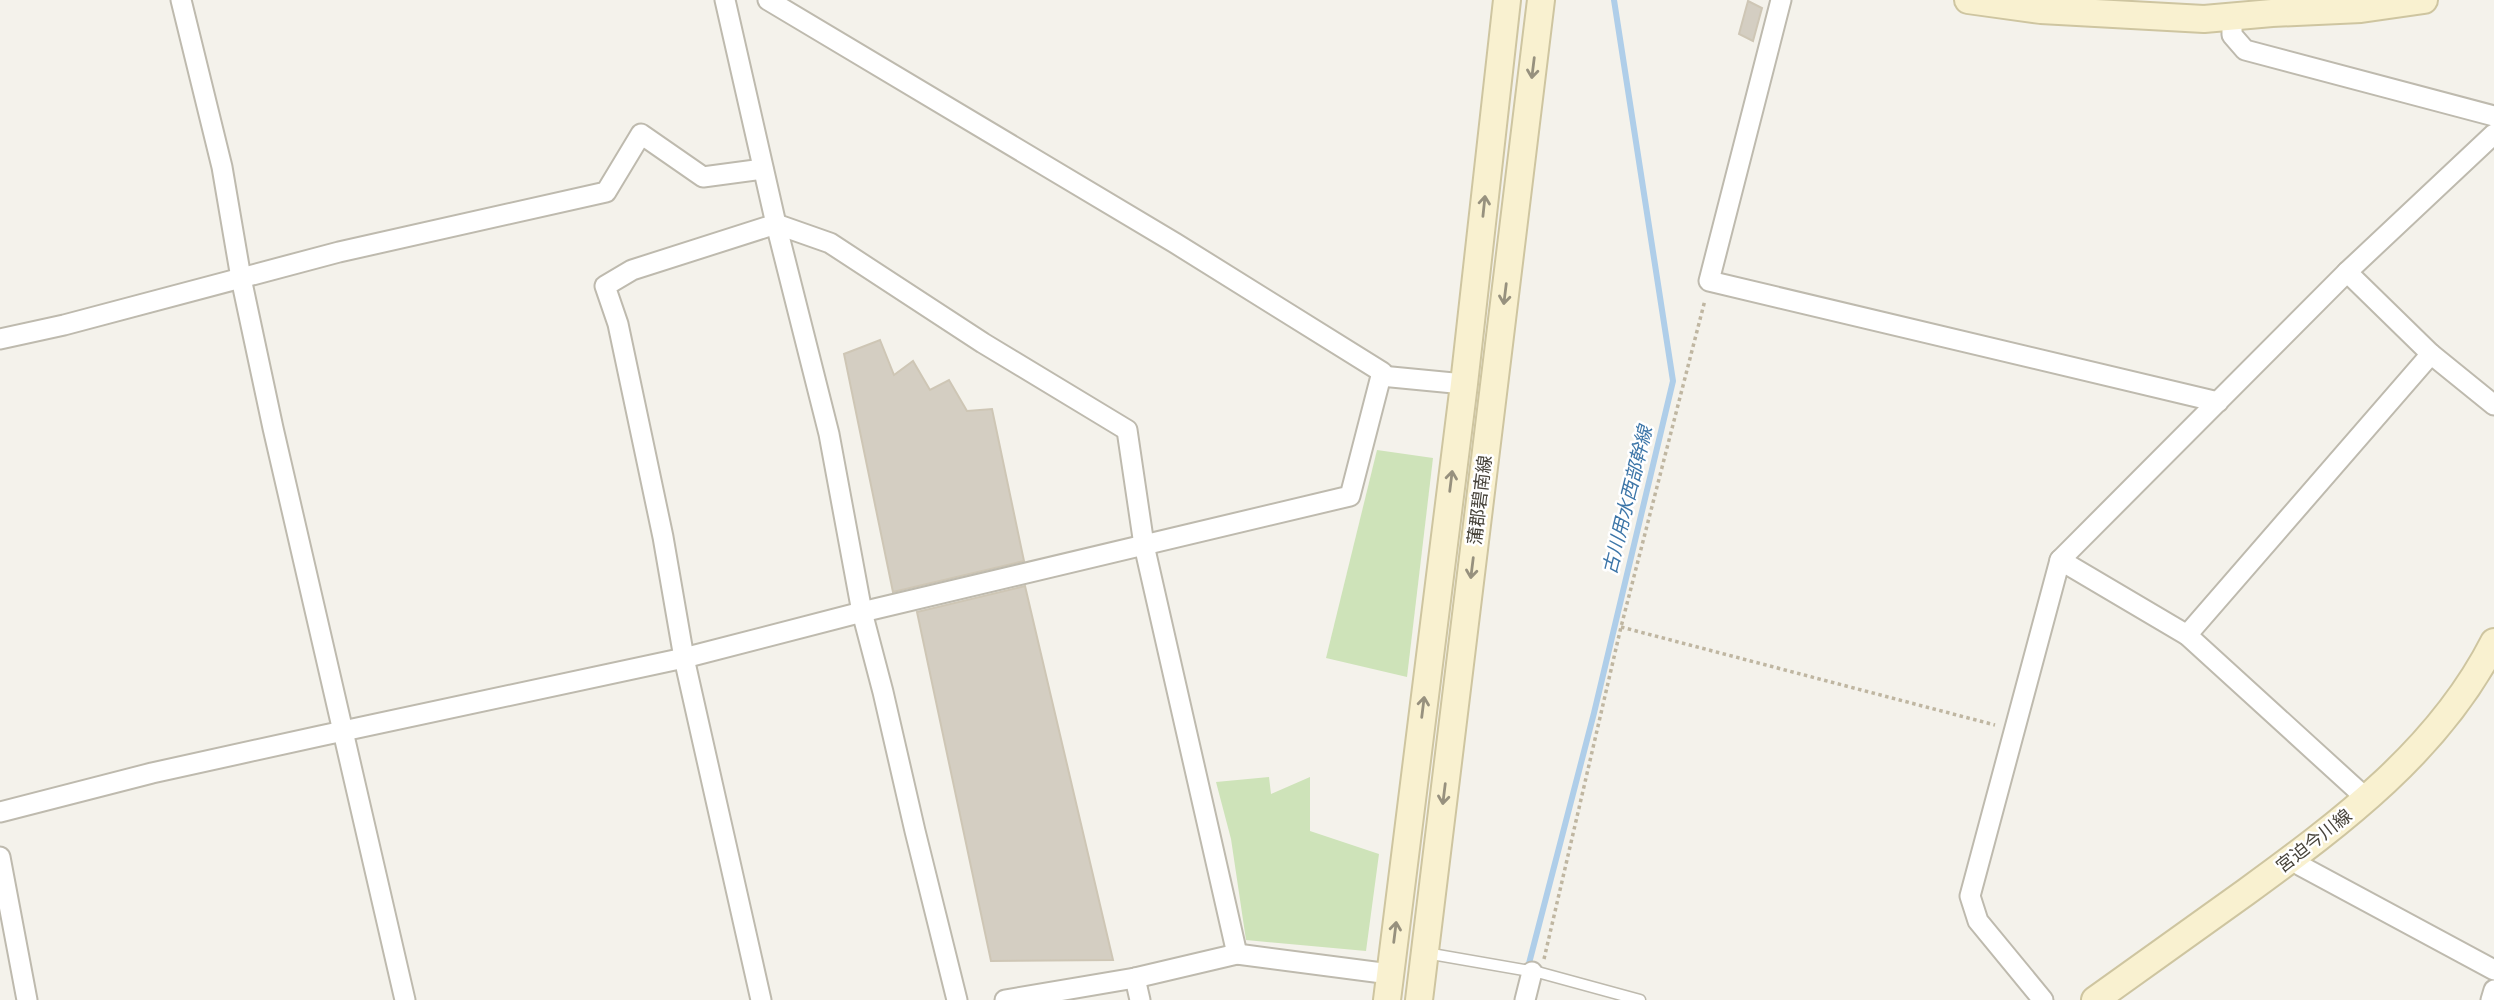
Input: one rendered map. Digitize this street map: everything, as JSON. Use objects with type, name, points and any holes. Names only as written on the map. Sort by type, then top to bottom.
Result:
[{"type":"main road","name":"蒲郡碧南線","points":[[1387,1000],[1464,384],[1507,0]]},
{"type":"main road","name":"蒲郡碧南線","points":[[1419,1000],[1541,0]]},
{"type":"main road","points":[[1968,0],[2041,10],[2207,10],[2232,17],[2361,9],[2424,0]]},
{"type":"main road","name":"宮迫今川線","points":[[2095,1000],[2292,858],[2367,799],[2406,764],[2455,707],[2494,642]]},
{"type":"street","points":[[181,0],[222,167],[241,278],[273,428],[405,1000]]},
{"type":"street","points":[[725,0],[749,98],[762,169],[829,434],[862,612],[957,1000]]},
{"type":"street","points":[[0,812],[152,774],[684,659],[862,612],[1350,496],[1382,372],[1175,243],[768,0]]},
{"type":"street","points":[[1781,0],[1709,281],[2218,402]]},
{"type":"street","points":[[2232,17],[2232,35],[2245,50],[2494,116]]},
{"type":"street","points":[[0,339],[64,325],[339,252],[607,192],[641,134],[703,177],[762,169]]},
{"type":"street","points":[[2043,1000],[1978,921],[1970,896],[2060,560],[2347,272],[2494,134]]},
{"type":"street","points":[[761,1000],[684,659],[663,537],[618,324],[605,286],[632,270],[776,224],[830,243],[983,343],[1127,430],[1144,545],[1237,954]]},
{"type":"street","points":[[2347,272],[2431,354],[2494,405]]},
{"type":"street","points":[[2188,635],[2431,354]]},
{"type":"street","points":[[1381,376],[1464,384]]},
{"type":"street","points":[[2060,560],[2188,635],[2367,799]]},
{"type":"street","points":[[0,857],[27,1000]]},
{"type":"street","points":[[2292,858],[2301,866],[2494,970]]},
{"type":"street","points":[[1005,1000],[1135,978],[1237,954],[1390,974]]},
{"type":"street","points":[[1525,1000],[1536,973]]},
{"type":"street","points":[[1135,978],[1140,1000]]},
{"type":"street","points":[[2491,1000],[2494,990]]},
{"type":"lane","points":[[1425,953],[1536,973],[1640,1000]]},
{"type":"path","points":[[1536,973],[1709,281]]},
{"type":"path","points":[[1621,627],[2014,730]]},
{"type":"green space","points":[[1377,450],[1433,458],[1407,677],[1326,658]]},
{"type":"green space","points":[[1269,777],[1271,794],[1310,777],[1310,831],[1379,854],[1366,951],[1246,940],[1231,839],[1216,782]]},
{"type":"building","points":[[1748,1],[1762,8],[1753,41],[1739,34]]},
{"type":"building","points":[[880,340],[894,375],[913,361],[930,390],[949,380],[967,411],[992,409],[1024,561],[893,592],[844,354]]},
{"type":"building","points":[[1025,586],[1113,960],[991,961],[917,612]]},
{"type":"waterway","name":"古川用水西部幹線","points":[[1527,971],[1594,713],[1673,381],[1614,0]]}]
